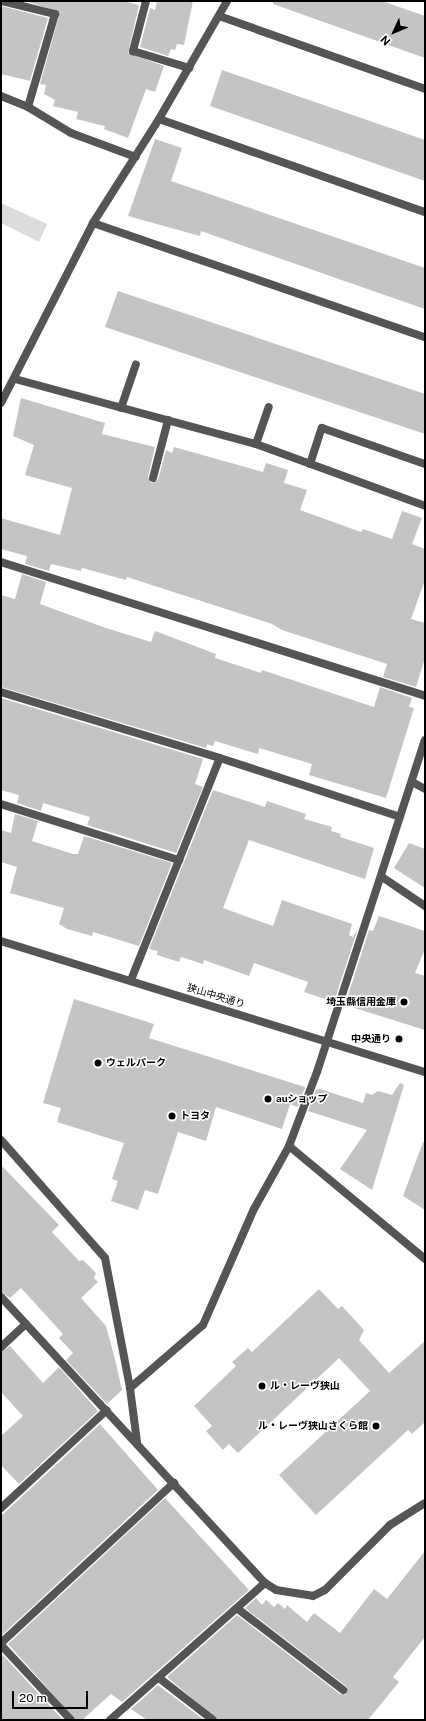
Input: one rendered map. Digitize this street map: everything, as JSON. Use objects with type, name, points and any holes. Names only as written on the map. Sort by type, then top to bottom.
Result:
[{"type":"street","points":[[2,1],[55,14],[28,107]]},
{"type":"street","points":[[146,1],[133,51],[189,68]]},
{"type":"street","points":[[1,402],[15,379],[93,223],[159,119],[227,1]]},
{"type":"street","points":[[219,16],[425,89]]},
{"type":"street","points":[[1,96],[28,107],[71,133],[136,157]]},
{"type":"street","points":[[159,119],[425,212]]},
{"type":"street","points":[[93,223],[425,337]]},
{"type":"street","points":[[121,408],[136,364]]},
{"type":"street","points":[[15,379],[256,444],[425,506]]},
{"type":"street","points":[[256,444],[269,407]]},
{"type":"street","points":[[153,478],[168,420]]},
{"type":"street","points":[[310,464],[322,428],[425,464]]},
{"type":"street","points":[[1,562],[425,696]]},
{"type":"street","points":[[1,692],[220,758],[400,817]]},
{"type":"street","points":[[130,1388],[203,1325],[254,1209],[289,1146],[317,1072],[325,1040],[382,877],[425,740]]},
{"type":"street","points":[[131,980],[220,758]]},
{"type":"street","points":[[412,782],[425,789]]},
{"type":"street","points":[[1,804],[179,860]]},
{"type":"street","points":[[382,877],[425,906]]},
{"type":"street","name":"狭山中央通り","points":[[1,941],[425,1072]]},
{"type":"street","points":[[1,1140],[105,1258],[130,1388],[137,1442]]},
{"type":"street","points":[[289,1146],[425,1259]]},
{"type":"street","points":[[1,1297],[137,1442],[265,1583],[276,1590],[300,1596],[313,1596],[325,1590],[390,1525],[425,1503]]},
{"type":"street","points":[[1,1347],[26,1324]]},
{"type":"street","points":[[1,1508],[107,1410]]},
{"type":"street","points":[[71,1720],[1,1644],[174,1483]]},
{"type":"street","points":[[110,1720],[238,1609],[265,1583]]},
{"type":"street","points":[[238,1609],[343,1690]]},
{"type":"street","points":[[159,1678],[213,1720]]},
{"type":"shaded area","points":[[1,203],[47,224],[39,242],[1,223]]},
{"type":"building","points":[[25,1],[123,1],[139,5],[128,53],[164,66],[155,92],[146,89],[128,138],[104,129],[105,126],[76,119],[78,112],[53,106],[55,100],[44,94],[46,85],[40,84],[60,12]]},
{"type":"building","points":[[157,1],[193,1],[184,45],[177,44],[175,50],[171,49],[168,56],[140,47],[150,8],[155,10]]},
{"type":"building","points":[[273,1],[382,1],[425,16],[425,58],[273,4]]},
{"type":"building","points":[[1,6],[48,18],[30,81],[1,74]]},
{"type":"building","points":[[222,70],[425,140],[425,181],[210,106]]},
{"type":"building","points":[[155,139],[182,148],[171,181],[425,268],[425,309],[201,231],[200,236],[128,216]]},
{"type":"building","points":[[118,291],[425,394],[425,434],[105,327]]},
{"type":"building","points":[[21,398],[105,423],[102,434],[155,447],[148,477],[151,483],[158,480],[166,450],[172,453],[174,447],[263,472],[266,463],[288,470],[284,483],[307,490],[300,510],[361,532],[363,529],[392,539],[402,511],[422,518],[412,544],[425,549],[425,580],[411,619],[425,623],[425,658],[416,687],[383,677],[387,664],[282,630],[272,624],[127,577],[126,580],[82,568],[81,571],[51,564],[49,571],[25,564],[27,556],[1,549],[1,518],[60,535],[72,488],[25,475],[34,445],[13,436]]},
{"type":"building","points":[[22,574],[46,582],[40,604],[103,627],[151,642],[155,631],[216,654],[215,658],[261,673],[262,670],[374,707],[380,687],[412,698],[409,707],[414,708],[386,798],[309,775],[312,764],[259,748],[258,754],[215,741],[213,746],[207,744],[206,748],[1,687],[1,595],[15,599]]},
{"type":"building","points":[[1,698],[203,759],[195,784],[203,787],[176,853],[87,825],[90,817],[43,803],[41,811],[17,803],[19,795],[1,790]]},
{"type":"building","points":[[213,790],[265,807],[267,801],[306,814],[304,819],[332,827],[331,831],[341,834],[340,837],[374,848],[365,879],[249,840],[223,908],[273,926],[282,900],[352,924],[349,935],[353,937],[358,928],[334,1002],[304,992],[308,982],[254,963],[249,976],[204,960],[203,964],[181,957],[179,962],[157,955],[158,951],[149,949]]},
{"type":"building","points":[[15,814],[38,821],[32,841],[73,854],[78,854],[84,836],[172,863],[139,946],[93,932],[92,936],[67,929],[59,924],[64,908],[10,893],[17,867],[1,862],[1,830],[11,833]]},
{"type":"building","points":[[409,843],[425,849],[425,888],[394,868]]},
{"type":"building","points":[[379,916],[425,931],[425,949],[415,973],[425,976],[425,1030],[345,1005],[369,930],[373,931]]},
{"type":"building","points":[[74,999],[154,1024],[149,1038],[305,1087],[298,1107],[290,1104],[282,1129],[216,1107],[206,1141],[178,1132],[158,1194],[145,1190],[138,1210],[111,1201],[118,1181],[112,1179],[124,1143],[57,1122],[61,1108],[43,1103]]},
{"type":"building","points":[[400,1083],[404,1085],[372,1190],[340,1169],[367,1130],[308,1111],[316,1090],[320,1089],[363,1103],[366,1093],[372,1095],[378,1091],[392,1095]]},
{"type":"building","points":[[423,1142],[425,1142],[425,1210],[403,1196]]},
{"type":"building","points":[[1,1165],[59,1225],[52,1232],[79,1261],[83,1260],[96,1273],[94,1278],[98,1282],[81,1298],[106,1326],[115,1359],[122,1390],[107,1404],[66,1360],[73,1353],[59,1338],[63,1334],[21,1288],[10,1298],[1,1292]]},
{"type":"building","points":[[319,1289],[338,1309],[342,1306],[364,1330],[359,1340],[389,1373],[425,1341],[425,1422],[412,1434],[408,1430],[316,1515],[279,1475],[370,1391],[339,1358],[238,1453],[229,1444],[223,1450],[206,1431],[212,1426],[194,1406],[236,1366],[232,1362],[248,1348],[252,1352]]},
{"type":"building","points":[[10,1346],[43,1383],[59,1367],[98,1411],[19,1484],[1,1465],[1,1436],[23,1416],[1,1392],[1,1352]]},
{"type":"building","points":[[100,1424],[158,1490],[1,1636],[1,1516]]},
{"type":"building","points":[[165,1498],[249,1590],[122,1702],[111,1694],[82,1720],[76,1720],[8,1644]]},
{"type":"building","points":[[425,1551],[425,1637],[393,1677],[399,1682],[368,1720],[218,1720],[167,1677],[237,1615],[340,1694],[345,1695],[348,1690],[346,1686],[245,1608],[256,1598],[262,1605],[266,1600],[274,1607],[278,1603],[285,1609],[287,1605],[307,1622],[314,1613],[340,1633],[374,1589],[387,1599]]},
{"type":"building","points":[[1,1653],[63,1720],[1,1720]]},
{"type":"building","points":[[158,1685],[204,1720],[147,1720],[131,1709]]},
{"type":"place","name":"埼玉縣信用金庫","points":[[404,1002]]},
{"type":"place","name":"中央通り","points":[[399,1039]]},
{"type":"place","name":"ウェルパーク","points":[[98,1063]]},
{"type":"place","name":"auショップ","points":[[268,1099]]},
{"type":"place","name":"トヨタ","points":[[172,1116]]},
{"type":"place","name":"ル・レーヴ狭山","points":[[262,1386]]},
{"type":"place","name":"ル・レーヴ狭山さくら館","points":[[376,1426]]}]
